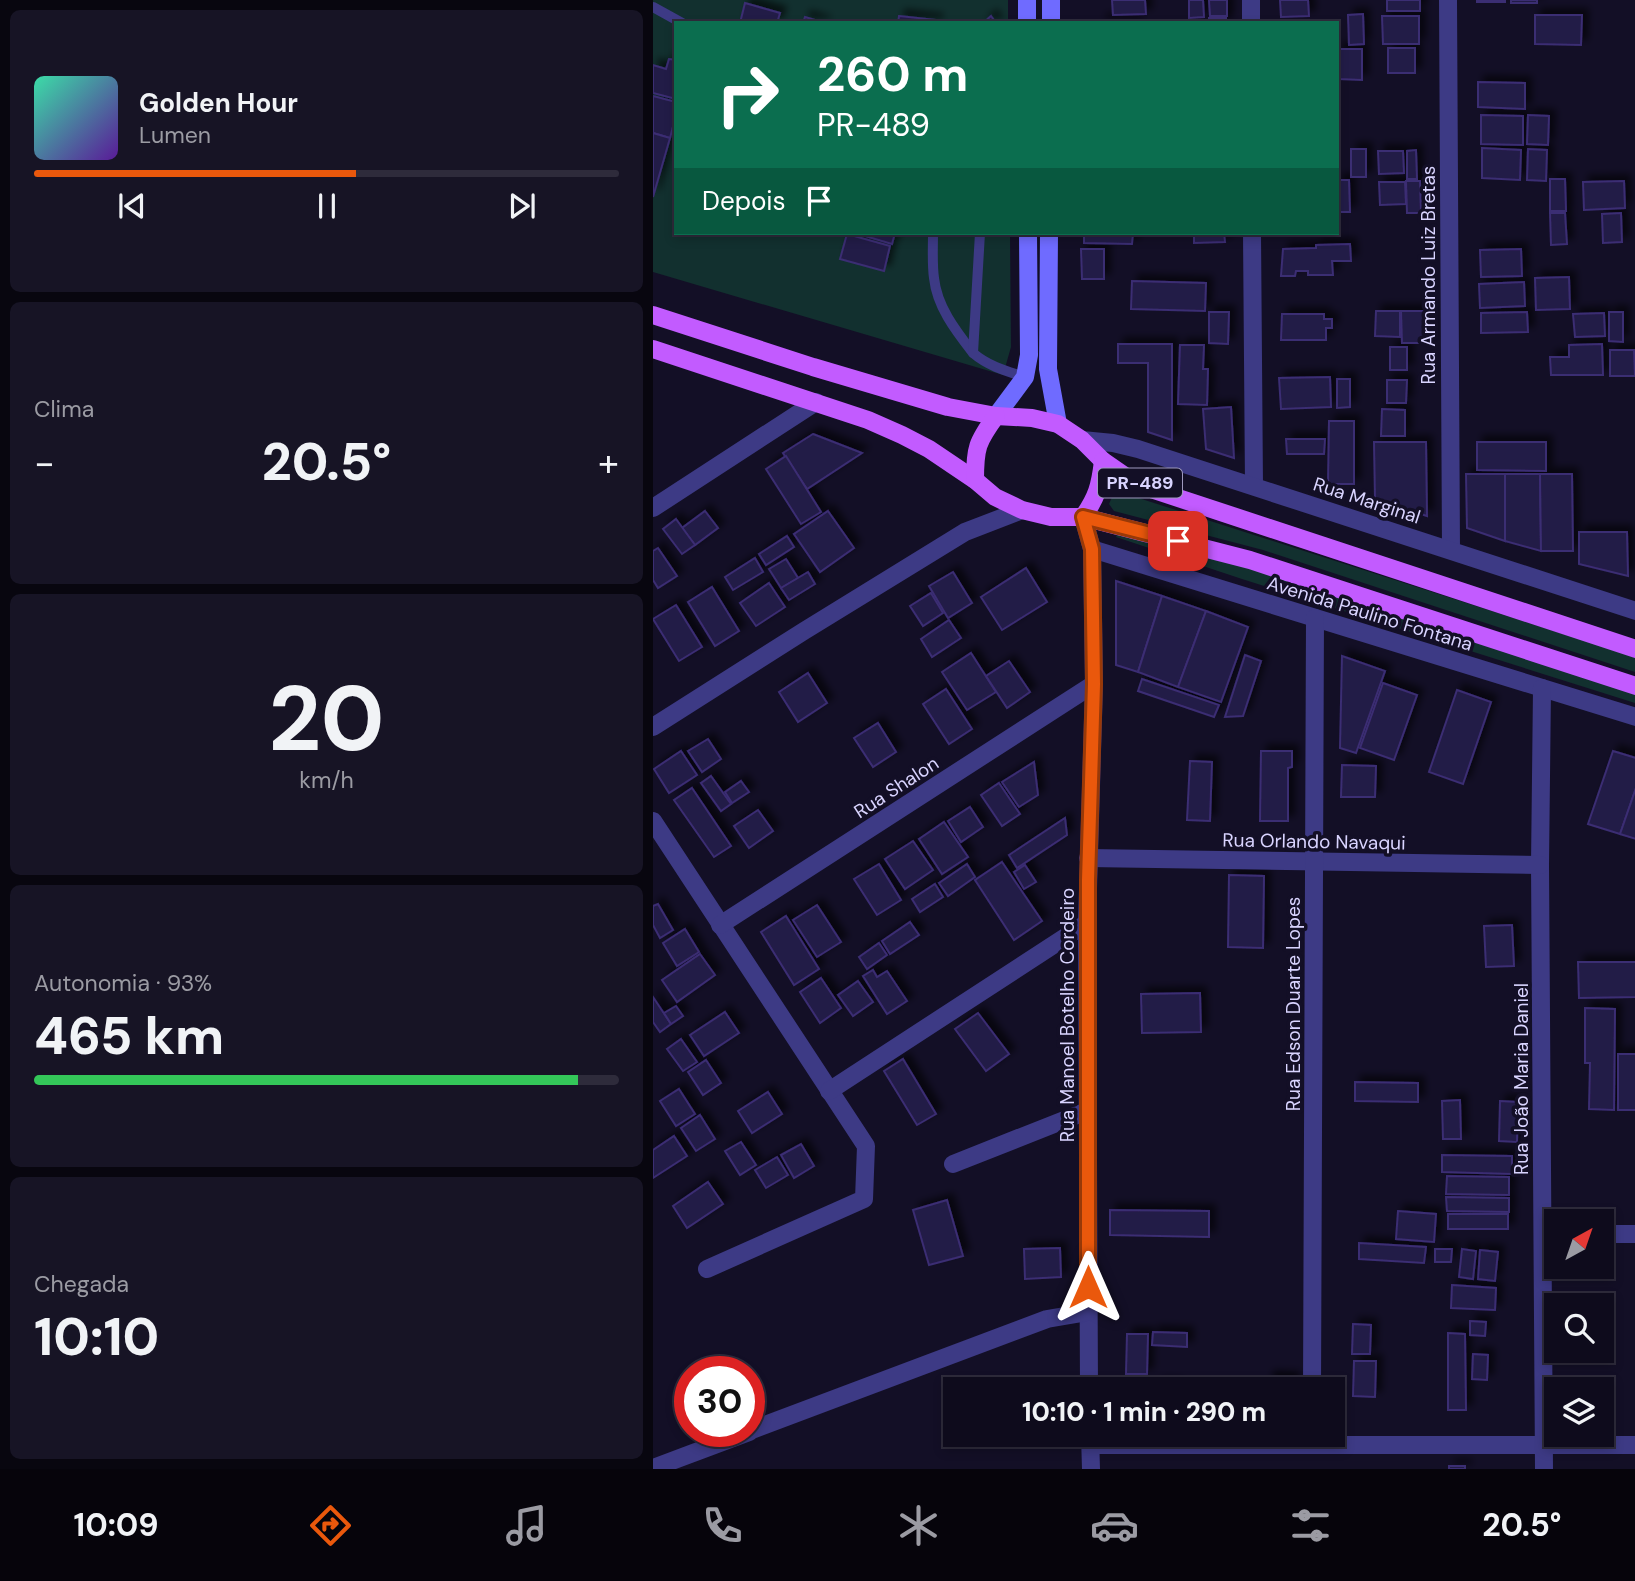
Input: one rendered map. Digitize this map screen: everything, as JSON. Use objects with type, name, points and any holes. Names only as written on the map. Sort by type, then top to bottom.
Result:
[{"type":"main road","name":"PR-489","points":[[653,315],[948,407],[1058,424],[1129,479],[1154,490],[1635,649]]},
{"type":"main road","name":"PR-489","points":[[653,349],[868,420],[929,449],[995,497],[1022,510],[1051,517],[1083,517],[1250,560],[1635,686]]},
{"type":"main road","points":[[975,480],[975,456],[981,437],[996,416]]},
{"type":"main road","points":[[1083,517],[1095,500],[1103,461]]},
{"type":"street","points":[[1026,0],[1027,21]]},
{"type":"street","points":[[1051,0],[1051,21]]},
{"type":"street","points":[[1250,0],[1251,21]]},
{"type":"street","name":"Rua Armando Luiz Bretas","points":[[1448,0],[1451,550]]},
{"type":"street","points":[[996,416],[1025,377],[1029,355],[1028,235]]},
{"type":"street","points":[[1049,235],[1048,369],[1058,424]]},
{"type":"street","points":[[1252,235],[1254,486]]},
{"type":"street","points":[[653,508],[816,402]]},
{"type":"street","name":"Rua Marginal","points":[[1082,440],[1138,449],[1635,611]]},
{"type":"street","points":[[653,727],[965,532],[1022,510]]},
{"type":"street","name":"Rua Manoel Botelho Cordeiro","points":[[1083,517],[1092,549],[1094,684],[1087,923],[1089,1377]]},
{"type":"street","name":"Avenida Paulino Fontana","points":[[1092,549],[1635,717]]},
{"type":"street","name":"Rua Edson Duarte Lopes","points":[[1312,1377],[1315,618]]},
{"type":"street","name":"Rua Shalon","points":[[720,925],[1094,684]]},
{"type":"street","name":"Rua João Maria Daniel","points":[[1542,688],[1540,865],[1548,1209]]},
{"type":"street","points":[[653,821],[866,1146],[864,1199],[707,1269]]},
{"type":"street","name":"Rua Orlando Navaqui","points":[[1088,858],[1540,865]]},
{"type":"street","points":[[829,1091],[1087,923]]},
{"type":"street","points":[[953,1164],[1087,1111]]},
{"type":"street","points":[[1614,1234],[1635,1234]]},
{"type":"street","name":"Rua João Maria Daniel","points":[[1546,1377],[1548,1279]]},
{"type":"street","points":[[765,1426],[1047,1319],[1088,1312]]},
{"type":"street","points":[[1345,1441],[1544,1445]]},
{"type":"street","points":[[1614,1446],[1635,1446]]},
{"type":"street","points":[[653,1468],[709,1447]]},
{"type":"street","points":[[1090,1447],[1091,1469]]},
{"type":"street","name":"Rua João Maria Daniel","points":[[1544,1447],[1544,1469]]},
{"type":"lane","points":[[653,6],[679,21]]},
{"type":"lane","points":[[934,235],[934,278],[938,300],[956,330],[983,362],[1025,377]]},
{"type":"lane","points":[[973,353],[980,235]]},
{"type":"green space","points":[[653,0],[1008,0],[1008,21],[674,21],[674,235],[1010,235],[1011,347],[1003,375],[653,272]]},
{"type":"green space","points":[[1126,494],[1635,657],[1635,672],[1263,550],[1114,511],[1109,504],[1113,495]]},
{"type":"green space","points":[[1118,531],[1240,564],[1635,688],[1635,703],[1242,579],[1116,537]]},
{"type":"building","points":[[1112,0],[1145,0],[1146,14],[1113,15]]},
{"type":"building","points":[[1189,0],[1203,0],[1204,17],[1189,18]]},
{"type":"building","points":[[1209,0],[1227,0],[1227,16],[1210,16]]},
{"type":"building","points":[[1280,0],[1308,0],[1309,16],[1281,17]]},
{"type":"building","points":[[1387,0],[1420,0],[1420,11],[1387,11]]},
{"type":"building","points":[[1505,0],[1505,2],[1477,2]]},
{"type":"building","points":[[1511,0],[1537,0],[1537,3],[1511,3]]},
{"type":"building","points":[[745,3],[780,13],[778,21],[740,21]]},
{"type":"building","points":[[1363,14],[1364,44],[1349,45],[1348,15]]},
{"type":"building","points":[[1535,15],[1582,15],[1581,45],[1535,44]]},
{"type":"building","points":[[899,16],[937,20],[937,21],[898,21]]},
{"type":"building","points":[[1382,16],[1419,16],[1419,44],[1383,44]]},
{"type":"building","points":[[1209,18],[1226,18],[1226,21],[1209,21]]},
{"type":"building","points":[[1388,48],[1415,48],[1415,73],[1388,73]]},
{"type":"building","points":[[1339,49],[1362,49],[1362,80],[1339,79]]},
{"type":"building","points":[[669,59],[674,60],[674,98],[653,93],[653,65],[666,69]]},
{"type":"building","points":[[1478,82],[1525,83],[1525,109],[1478,107]]},
{"type":"building","points":[[653,96],[674,101],[674,123],[670,138],[653,133]]},
{"type":"building","points":[[1481,115],[1523,116],[1523,145],[1481,144]]},
{"type":"building","points":[[1528,115],[1549,116],[1548,145],[1527,144]]},
{"type":"building","points":[[653,133],[670,138],[653,197]]},
{"type":"building","points":[[1482,148],[1521,150],[1520,180],[1482,178]]},
{"type":"building","points":[[1351,149],[1366,149],[1366,177],[1351,177]]},
{"type":"building","points":[[1528,149],[1547,150],[1546,181],[1527,180]]},
{"type":"building","points":[[1416,150],[1417,179],[1407,179],[1407,151]]},
{"type":"building","points":[[1378,151],[1403,151],[1404,173],[1379,174]]},
{"type":"building","points":[[1550,179],[1565,179],[1566,211],[1550,211]]},
{"type":"building","points":[[1339,180],[1349,180],[1350,212],[1339,212]]},
{"type":"building","points":[[1406,181],[1420,181],[1421,213],[1407,213]]},
{"type":"building","points":[[1624,181],[1625,208],[1584,210],[1583,182]]},
{"type":"building","points":[[1379,182],[1405,182],[1406,204],[1380,205]]},
{"type":"building","points":[[1550,213],[1565,213],[1567,244],[1551,245]]},
{"type":"building","points":[[1621,213],[1622,242],[1603,243],[1602,214]]},
{"type":"building","points":[[847,235],[890,246],[884,271],[840,259]]},
{"type":"building","points":[[862,235],[894,235],[892,244]]},
{"type":"building","points":[[1084,235],[1133,235],[1132,244],[1084,243]]},
{"type":"building","points":[[1194,235],[1224,235],[1225,242],[1194,243]]},
{"type":"building","points":[[1350,244],[1351,261],[1332,261],[1333,275],[1308,275],[1308,271],[1296,271],[1295,276],[1281,276],[1283,249]]},
{"type":"building","points":[[1081,249],[1104,249],[1104,279],[1082,279]]},
{"type":"building","points":[[1521,249],[1522,276],[1481,277],[1480,250]]},
{"type":"building","points":[[1569,277],[1570,309],[1536,310],[1535,278]]},
{"type":"building","points":[[1132,281],[1206,283],[1205,311],[1131,309]]},
{"type":"building","points":[[1524,282],[1525,306],[1480,308],[1479,284]]},
{"type":"building","points":[[1376,311],[1400,311],[1400,337],[1375,336]]},
{"type":"building","points":[[1401,311],[1428,311],[1429,343],[1402,343]]},
{"type":"building","points":[[1209,312],[1229,312],[1228,344],[1209,343]]},
{"type":"building","points":[[1527,312],[1528,332],[1481,333],[1481,313]]},
{"type":"building","points":[[1609,312],[1623,312],[1623,342],[1609,341]]},
{"type":"building","points":[[1604,313],[1605,336],[1575,337],[1573,314]]},
{"type":"building","points":[[1282,314],[1324,314],[1324,319],[1332,319],[1332,328],[1326,328],[1326,340],[1281,340]]},
{"type":"building","points":[[1118,344],[1172,344],[1172,440],[1148,432],[1148,363],[1118,363]]},
{"type":"building","points":[[1602,344],[1603,375],[1551,375],[1550,357],[1569,357],[1569,345]]},
{"type":"building","points":[[1180,345],[1204,345],[1203,369],[1208,369],[1207,405],[1178,404]]},
{"type":"building","points":[[1390,347],[1407,347],[1407,370],[1390,370]]},
{"type":"building","points":[[1610,350],[1634,350],[1635,376],[1610,376]]},
{"type":"building","points":[[1330,377],[1331,407],[1281,409],[1279,378]]},
{"type":"building","points":[[1337,379],[1350,379],[1350,407],[1337,408]]},
{"type":"building","points":[[1387,380],[1407,380],[1406,403],[1387,403]]},
{"type":"building","points":[[1231,407],[1234,458],[1206,449],[1203,409]]},
{"type":"building","points":[[1382,409],[1405,410],[1405,436],[1381,436]]},
{"type":"building","points":[[1329,421],[1354,421],[1354,484],[1328,484]]},
{"type":"building","points":[[813,434],[862,453],[807,489],[783,453]]},
{"type":"building","points":[[1286,439],[1325,439],[1324,454],[1287,454]]},
{"type":"building","points":[[1374,442],[1426,442],[1427,516],[1375,499]]},
{"type":"building","points":[[1477,442],[1546,442],[1546,471],[1477,470]]},
{"type":"building","points":[[786,456],[821,512],[801,524],[766,469]]},
{"type":"building","points":[[1466,474],[1505,474],[1505,541],[1467,528]]},
{"type":"building","points":[[1505,474],[1540,474],[1541,551],[1505,541]]},
{"type":"building","points":[[1540,474],[1572,474],[1573,551],[1541,551]]},
{"type":"building","points":[[705,511],[718,528],[695,545],[682,528]]},
{"type":"building","points":[[828,511],[854,548],[820,572],[794,534]]},
{"type":"building","points":[[676,519],[695,545],[682,554],[663,529]]},
{"type":"building","points":[[1579,532],[1627,532],[1628,576],[1579,564]]},
{"type":"building","points":[[787,536],[794,547],[766,565],[759,554]]},
{"type":"building","points":[[658,548],[677,576],[658,588],[653,580],[653,551]]},
{"type":"building","points":[[755,558],[763,572],[733,590],[725,577]]},
{"type":"building","points":[[786,559],[798,578],[781,588],[769,569]]},
{"type":"building","points":[[1026,568],[1047,602],[1002,630],[981,597]]},
{"type":"building","points":[[808,572],[815,584],[789,600],[781,588]]},
{"type":"building","points":[[953,572],[972,603],[948,618],[929,586]]},
{"type":"building","points":[[1116,581],[1162,596],[1138,672],[1116,665]]},
{"type":"building","points":[[769,583],[785,607],[756,626],[740,603]]},
{"type":"building","points":[[712,587],[739,631],[715,646],[688,602]]},
{"type":"building","points":[[931,593],[943,613],[923,626],[910,606]]},
{"type":"building","points":[[1162,596],[1206,611],[1178,687],[1138,672]]},
{"type":"building","points":[[676,605],[702,647],[679,661],[653,619]]},
{"type":"building","points":[[1206,611],[1248,627],[1221,702],[1178,687]]},
{"type":"building","points":[[949,620],[961,638],[932,657],[921,639]]},
{"type":"building","points":[[971,653],[996,692],[967,710],[942,672]]},
{"type":"building","points":[[1245,655],[1261,661],[1243,716],[1225,717]]},
{"type":"building","points":[[1342,656],[1385,671],[1356,753],[1340,748]]},
{"type":"building","points":[[1009,661],[1030,692],[1007,708],[986,676]]},
{"type":"building","points":[[808,673],[827,703],[798,722],[779,692]]},
{"type":"building","points":[[1142,679],[1219,705],[1214,717],[1138,691]]},
{"type":"building","points":[[1383,683],[1417,695],[1394,760],[1360,748]]},
{"type":"building","points":[[946,689],[972,729],[949,744],[923,704]]},
{"type":"building","points":[[1457,690],[1491,702],[1463,784],[1429,772]]},
{"type":"building","points":[[878,723],[896,752],[873,767],[854,738]]},
{"type":"building","points":[[708,739],[721,759],[702,772],[688,751]]},
{"type":"building","points":[[681,751],[697,775],[669,793],[654,769]]},
{"type":"building","points":[[1261,751],[1292,751],[1292,767],[1288,768],[1288,821],[1260,821]]},
{"type":"building","points":[[1613,751],[1636,758],[1636,788],[1620,834],[1588,824]]},
{"type":"building","points":[[1190,761],[1212,762],[1210,821],[1187,820]]},
{"type":"building","points":[[1034,762],[1038,795],[1019,807],[1002,782]]},
{"type":"building","points":[[1342,765],[1376,766],[1375,797],[1341,797]]},
{"type":"building","points":[[711,776],[731,804],[721,811],[701,783]]},
{"type":"building","points":[[741,781],[749,792],[732,803],[725,792]]},
{"type":"building","points":[[999,783],[1020,814],[1002,826],[981,795]]},
{"type":"building","points":[[692,788],[731,846],[714,857],[674,800]]},
{"type":"building","points":[[1636,788],[1636,839],[1620,834]]},
{"type":"building","points":[[970,807],[983,827],[961,842],[948,821]]},
{"type":"building","points":[[758,810],[773,831],[749,848],[734,826]]},
{"type":"building","points":[[1065,818],[1067,835],[1017,868],[1009,855]]},
{"type":"building","points":[[944,822],[968,857],[942,874],[919,839]]},
{"type":"building","points":[[913,841],[933,870],[905,889],[885,859]]},
{"type":"building","points":[[1002,862],[1042,921],[1014,940],[975,880]]},
{"type":"building","points":[[879,864],[901,900],[877,915],[854,879]]},
{"type":"building","points":[[967,864],[975,877],[948,896],[939,883]]},
{"type":"building","points":[[1025,865],[1036,882],[1024,889],[1014,872]]},
{"type":"building","points":[[1229,875],[1264,876],[1263,948],[1228,947]]},
{"type":"building","points":[[935,884],[943,897],[920,912],[912,899]]},
{"type":"building","points":[[658,904],[673,930],[660,938],[653,925],[653,906]]},
{"type":"building","points":[[817,905],[841,942],[817,957],[793,920]]},
{"type":"building","points":[[786,916],[819,969],[794,985],[761,932]]},
{"type":"building","points":[[910,922],[919,935],[890,954],[882,941]]},
{"type":"building","points":[[1512,925],[1514,966],[1486,967],[1484,926]]},
{"type":"building","points":[[685,929],[699,952],[677,966],[663,943]]},
{"type":"building","points":[[879,943],[887,955],[867,969],[859,957]]},
{"type":"building","points":[[700,954],[715,975],[677,1002],[662,980]]},
{"type":"building","points":[[1578,962],[1636,962],[1636,997],[1579,998]]},
{"type":"building","points":[[873,970],[877,977],[887,971],[907,1001],[887,1014],[863,976]]},
{"type":"building","points":[[821,978],[841,1008],[820,1023],[800,992]]},
{"type":"building","points":[[858,981],[873,1002],[853,1016],[838,995]]},
{"type":"building","points":[[1200,993],[1201,1032],[1142,1033],[1141,994]]},
{"type":"building","points":[[653,997],[671,1024],[660,1032],[653,1022]]},
{"type":"building","points":[[676,1006],[683,1016],[671,1024],[664,1013]]},
{"type":"building","points":[[1585,1008],[1615,1009],[1614,1110],[1589,1109],[1590,1063],[1585,1063]]},
{"type":"building","points":[[725,1012],[739,1033],[704,1056],[690,1035]]},
{"type":"building","points":[[978,1013],[1009,1054],[986,1071],[955,1029]]},
{"type":"building","points":[[681,1039],[697,1062],[683,1071],[667,1049]]},
{"type":"building","points":[[1618,1054],[1636,1054],[1636,1110],[1618,1110]]},
{"type":"building","points":[[903,1059],[936,1114],[917,1125],[884,1071]]},
{"type":"building","points":[[706,1060],[721,1083],[703,1095],[688,1072]]},
{"type":"building","points":[[1355,1082],[1418,1083],[1418,1102],[1355,1101]]},
{"type":"building","points":[[679,1089],[695,1114],[676,1126],[660,1101]]},
{"type":"building","points":[[768,1092],[782,1114],[752,1133],[738,1111]]},
{"type":"building","points":[[1460,1100],[1461,1139],[1443,1139],[1442,1101]]},
{"type":"building","points":[[1500,1101],[1518,1102],[1517,1142],[1499,1141]]},
{"type":"building","points":[[700,1115],[715,1139],[696,1151],[681,1128]]},
{"type":"building","points":[[674,1136],[687,1156],[653,1178],[653,1150]]},
{"type":"building","points":[[741,1142],[756,1165],[740,1175],[725,1151]]},
{"type":"building","points":[[801,1144],[814,1166],[794,1178],[781,1155]]},
{"type":"building","points":[[1442,1155],[1512,1156],[1512,1174],[1442,1172]]},
{"type":"building","points":[[777,1157],[788,1175],[766,1188],[755,1170]]},
{"type":"building","points":[[1447,1176],[1509,1177],[1509,1195],[1446,1194]]},
{"type":"building","points":[[708,1182],[723,1204],[687,1228],[673,1206]]},
{"type":"building","points":[[1446,1197],[1509,1198],[1509,1212],[1447,1211]]},
{"type":"building","points":[[947,1200],[963,1256],[929,1265],[913,1210]]},
{"type":"building","points":[[1110,1210],[1209,1211],[1209,1237],[1110,1235]]},
{"type":"building","points":[[1398,1211],[1436,1214],[1434,1242],[1396,1239]]},
{"type":"building","points":[[1448,1214],[1508,1214],[1508,1229],[1448,1229]]},
{"type":"building","points":[[1359,1243],[1426,1247],[1424,1263],[1359,1259]]},
{"type":"building","points":[[1060,1248],[1061,1277],[1025,1279],[1024,1249]]},
{"type":"building","points":[[1435,1249],[1452,1249],[1451,1262],[1435,1262]]},
{"type":"building","points":[[1462,1249],[1476,1251],[1473,1279],[1459,1277]]},
{"type":"building","points":[[1480,1250],[1498,1252],[1495,1281],[1478,1279]]},
{"type":"building","points":[[1452,1285],[1496,1288],[1495,1310],[1451,1308]]},
{"type":"building","points":[[1470,1321],[1486,1322],[1485,1336],[1470,1335]]},
{"type":"building","points":[[1353,1324],[1371,1325],[1370,1354],[1352,1354]]},
{"type":"building","points":[[1153,1332],[1187,1333],[1187,1347],[1152,1345]]},
{"type":"building","points":[[1448,1333],[1465,1334],[1466,1410],[1448,1410]]},
{"type":"building","points":[[1127,1334],[1148,1334],[1147,1374],[1126,1374]]},
{"type":"building","points":[[1473,1354],[1488,1355],[1487,1380],[1472,1379]]},
{"type":"building","points":[[1354,1361],[1376,1361],[1375,1397],[1353,1396]]},
{"type":"building","points":[[1449,1466],[1465,1466],[1465,1469],[1449,1469]]},
{"type":"route","points":[[1088,1287],[1088,880],[1094,684],[1092,549],[1083,517],[1178,541]]}]
